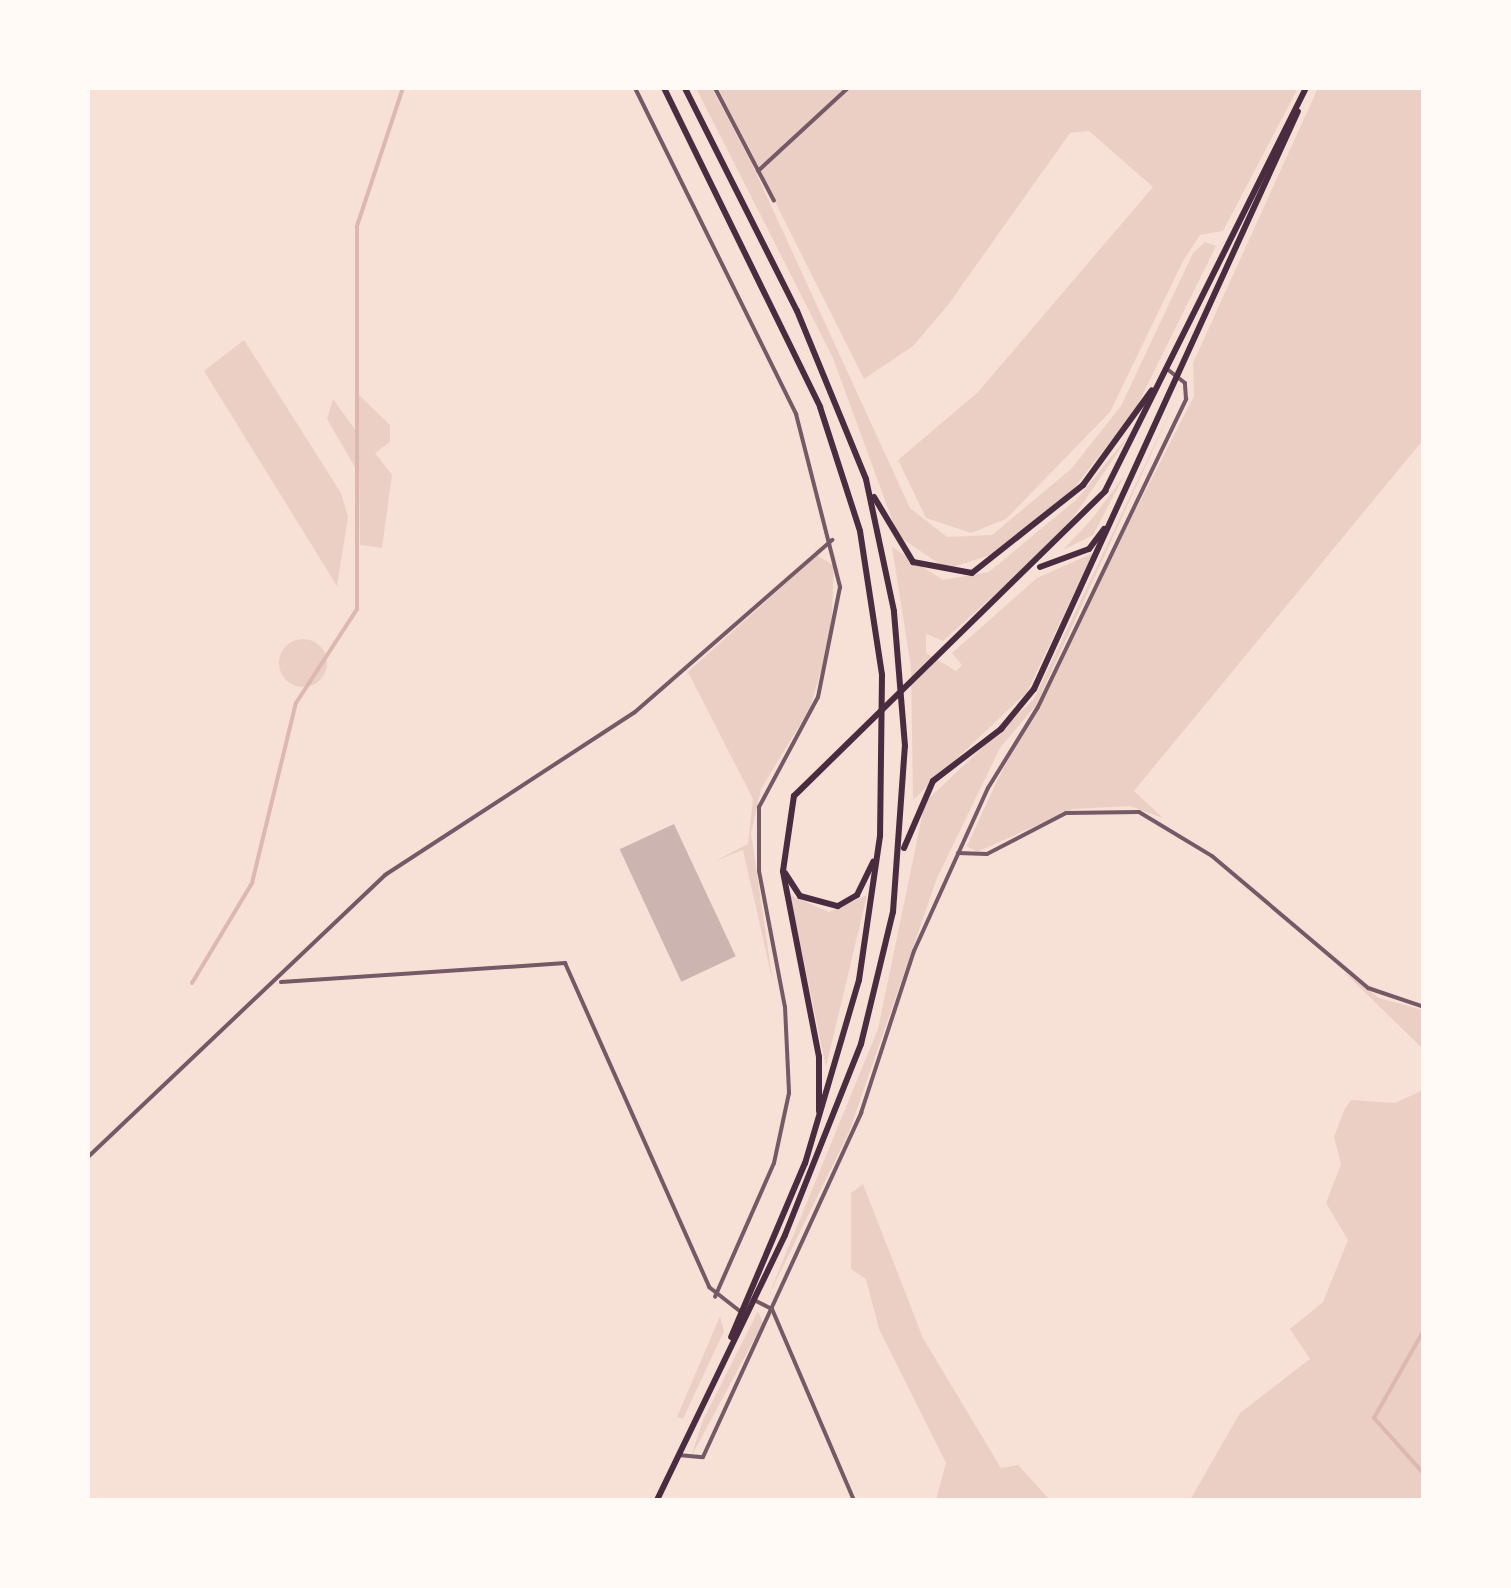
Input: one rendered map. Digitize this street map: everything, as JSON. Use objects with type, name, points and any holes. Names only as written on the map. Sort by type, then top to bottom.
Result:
[{"type":"main road","points":[[664,88],[802,364],[850,496],[881,660],[880,836],[858,980],[818,1126],[724,1357]]},
{"type":"main road","points":[[685,88],[797,310],[866,479],[913,562],[972,573],[1083,485],[1165,368]]},
{"type":"main road","points":[[818,1126],[819,1057],[783,870],[794,796],[842,741],[1034,570],[1105,491],[1307,88]]},
{"type":"main road","points":[[657,1500],[754,1300],[861,1044],[898,868],[932,781],[1027,702],[1180,376],[1307,88]]},
{"type":"main road","points":[[866,479],[904,700],[898,868]]},
{"type":"main road","points":[[1034,570],[1089,549],[1115,511]]},
{"type":"main road","points":[[783,870],[800,896],[849,902],[864,886],[880,836]]},
{"type":"street","points":[[635,88],[774,364],[832,540],[840,588],[826,665],[810,716],[767,784],[756,828],[789,1036],[786,1119],[716,1297]]},
{"type":"street","points":[[714,88],[774,201]]},
{"type":"street","points":[[758,171],[848,88]]},
{"type":"street","points":[[678,1454],[703,1457],[861,1113],[907,968],[958,853],[1186,399],[1180,376],[1165,368]]},
{"type":"street","points":[[88,1157],[211,1030],[280,982],[385,875],[635,712],[832,540]]},
{"type":"street","points":[[958,853],[987,854],[1066,813],[1139,812],[1212,856],[1368,988],[1424,1008]]},
{"type":"street","points":[[280,982],[565,963],[716,1297],[741,1312]]},
{"type":"street","points":[[754,1300],[772,1310],[854,1500]]},
{"type":"shaded area","points":[[696,88],[712,88],[751,162],[910,508],[947,537],[992,535],[1071,469],[1121,406],[1193,253],[1205,242],[1216,246],[1135,410],[1074,488],[1006,550],[947,569],[898,536],[833,358]]},
{"type":"shaded area","points":[[718,88],[1298,88],[1223,231],[1200,235],[1183,261],[1110,412],[1006,519],[971,533],[926,518],[898,460],[978,392],[1153,187],[1089,131],[1070,133],[948,305],[913,346],[864,379]]},
{"type":"shaded area","points":[[1318,88],[1423,88],[1423,440],[1134,791],[1163,818],[1130,806],[1073,809],[977,852],[967,846],[996,783],[1194,396],[1193,363]]},
{"type":"shaded area","points":[[244,340],[341,493],[348,517],[337,586],[204,371]]},
{"type":"shaded area","points":[[1179,393],[1036,705],[1000,748],[937,878],[849,1132],[768,1297],[878,1029],[925,802],[1034,699]]},
{"type":"shaded area","points":[[359,395],[390,425],[390,442],[375,453],[392,475],[382,548],[360,545],[359,474],[327,419],[333,399],[359,435]]},
{"type":"shaded area","points":[[1133,430],[1062,534],[943,641],[926,634],[926,653],[956,671],[962,665],[952,653],[1037,578],[1093,553],[1027,692],[913,800],[911,667],[892,547],[943,580],[989,572],[1077,499]]},
{"type":"shaded area","points":[[1124,476],[1093,535],[1063,550],[1091,520]]},
{"type":"shaded area","points":[[817,555],[834,566],[831,635],[810,708],[761,789],[751,833],[773,983],[743,850],[715,861],[748,844],[753,799],[688,672]]},
{"type":"shaded area","points":[[303,639],[320,646],[327,663],[320,680],[303,687],[286,680],[279,663],[286,646]]},
{"type":"shaded area","points":[[790,895],[829,912],[867,895],[826,1067]]},
{"type":"shaded area","points":[[1344,972],[1379,998],[1423,1010],[1423,1049]]},
{"type":"shaded area","points":[[1423,1090],[1423,1500],[1190,1500],[1240,1413],[1310,1359],[1290,1329],[1323,1302],[1348,1240],[1326,1203],[1341,1164],[1334,1137],[1344,1110],[1351,1100],[1395,1103]]},
{"type":"shaded area","points":[[863,1184],[923,1338],[1001,1468],[1018,1465],[1050,1500],[936,1500],[946,1463],[879,1329],[866,1279],[851,1269],[851,1193]]},
{"type":"shaded area","points":[[758,1311],[763,1323],[691,1457],[703,1420]]},
{"type":"shaded area","points":[[720,1316],[724,1331],[683,1419],[677,1417]]},
{"type":"building","points":[[674,824],[736,956],[681,982],[620,849]]},
{"type":"waterway","points":[[192,983],[252,883],[296,703],[357,609],[357,226],[403,88]]},
{"type":"waterway","points":[[1424,1113],[1424,1205]]},
{"type":"waterway","points":[[1424,1330],[1374,1418],[1424,1474]]}]
